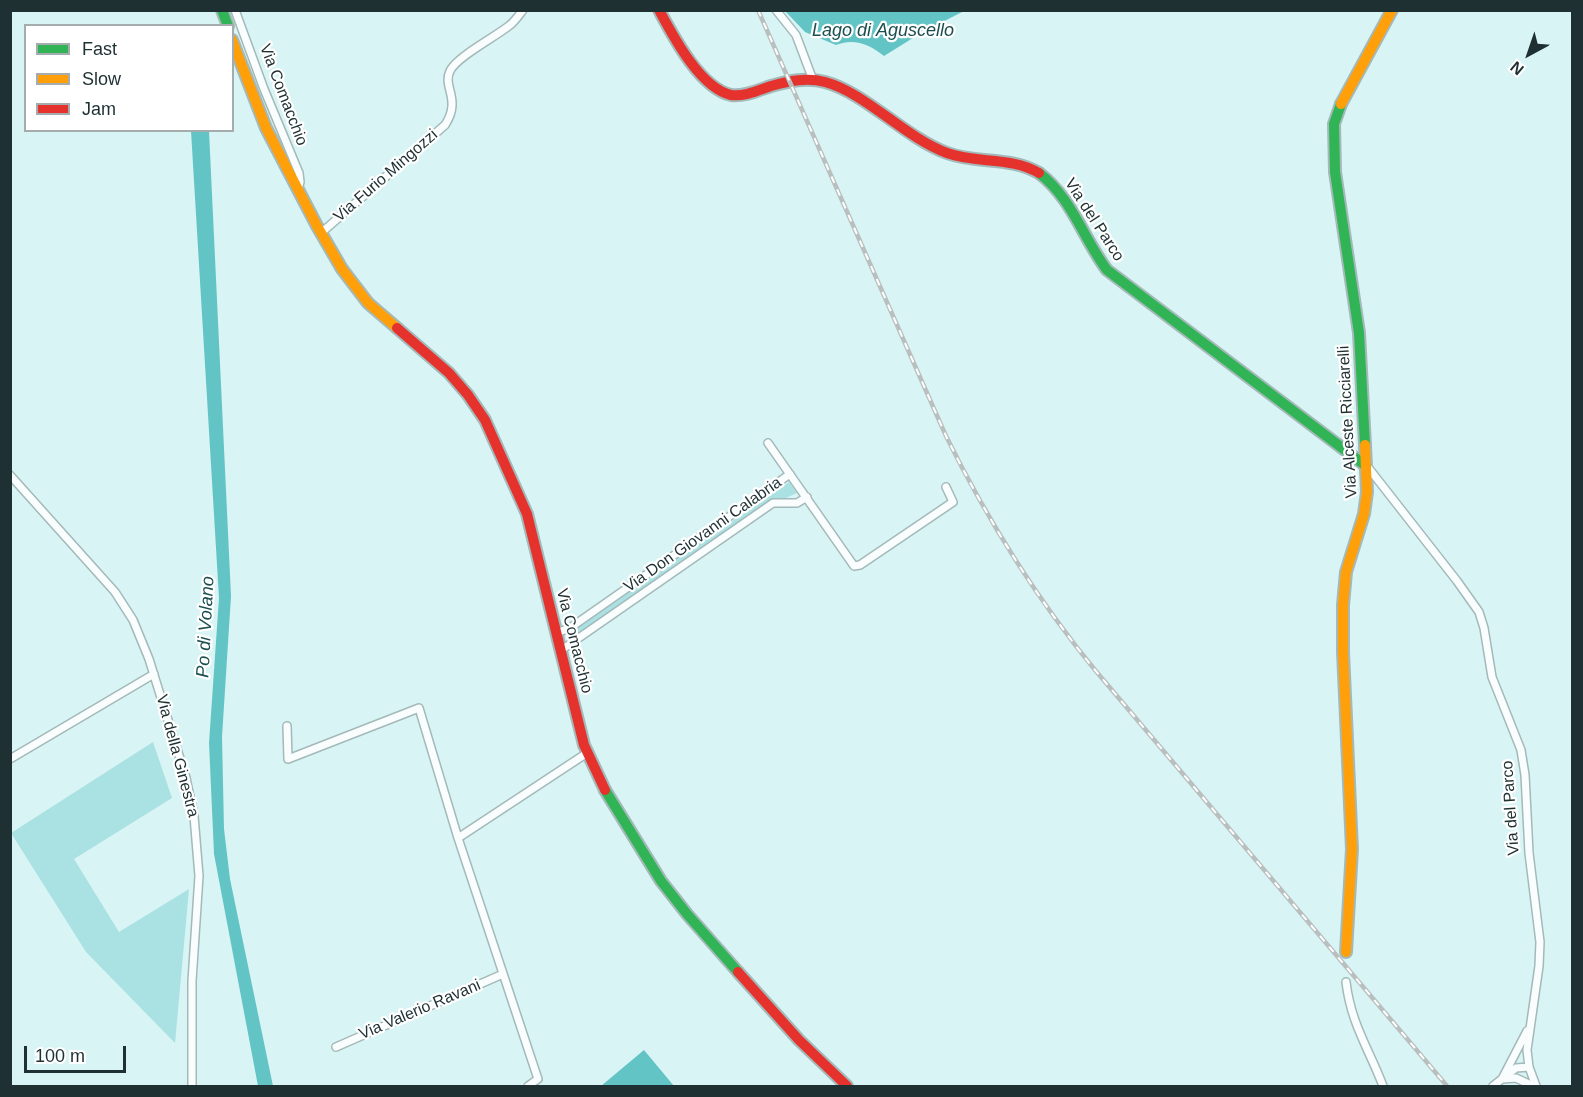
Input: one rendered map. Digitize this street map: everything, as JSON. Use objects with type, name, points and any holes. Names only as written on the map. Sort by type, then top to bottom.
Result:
[{"type":"street","name":"Via Comacchio","points":[[235,10],[267,99],[299,173],[298,190]]},
{"type":"street","name":"Via Furio Mingozzi","points":[[321,233],[445,125],[453,109],[448,76],[450,70],[509,26],[523,10]]},
{"type":"street","name":"Via del Parco","points":[[659,10],[675,37],[705,77],[723,92],[737,95],[789,81],[813,80],[844,90],[924,142],[945,152],[963,157],[1017,163],[1042,174],[1063,196],[1094,252],[1107,270],[1380,481]]},
{"type":"street","points":[[776,10],[796,35],[813,80]]},
{"type":"street","name":"Via Alceste Ricciarelli","points":[[1346,952],[1352,849],[1342,611],[1348,563],[1366,506],[1366,468],[1359,333],[1335,172],[1334,124],[1343,97],[1392,10]]},
{"type":"street","name":"Via Comacchio","points":[[234,45],[263,122],[342,269],[364,298],[448,373],[481,414],[527,514],[587,753],[628,830],[673,897],[799,1040],[847,1086]]},
{"type":"street","points":[[768,443],[790,474]]},
{"type":"street","name":"Via del Parco","points":[[1366,468],[1380,481],[1479,612],[1486,633],[1492,677],[1521,750],[1525,775],[1529,853],[1540,942],[1539,966],[1527,1050],[1534,1086]]},
{"type":"street","name":"Via del Parco","points":[[1366,468],[1375,485],[1387,491]]},
{"type":"street","name":"Via Don Giovanni Calabria","points":[[556,633],[570,628],[790,474],[807,497],[797,503],[773,503],[560,651]]},
{"type":"street","name":"Via della Ginestra","points":[[10,475],[115,592],[133,620],[154,674],[186,778],[194,816],[199,858],[192,981],[192,1086]]},
{"type":"street","points":[[807,497],[853,565],[858,566],[953,502],[946,487]]},
{"type":"street","points":[[10,759],[154,674]]},
{"type":"street","name":"Via Valerio Ravani","points":[[287,726],[288,759],[419,708],[458,838],[538,1079],[528,1086]]},
{"type":"street","points":[[458,838],[587,753]]},
{"type":"street","name":"Via Valerio Ravani","points":[[336,1047],[503,974]]},
{"type":"street","points":[[1346,982],[1348,1003],[1357,1030],[1383,1086]]},
{"type":"street","points":[[1502,1078],[1530,1024]]},
{"type":"street","points":[[1502,1078],[1523,1076],[1529,1067]]},
{"type":"street","points":[[1493,1086],[1516,1068],[1529,1067]]},
{"type":"street","points":[[1516,1078],[1534,1086]]},
{"type":"shaded area","points":[[789,482],[797,493],[774,500],[575,637],[572,632]]},
{"type":"shaded area","points":[[153,742],[172,798],[74,859],[119,932],[189,889],[175,1043],[86,952],[11,833]]},
{"type":"water","name":"Lago di Aguscello","points":[[785,11],[964,11],[921,33],[884,56],[861,43],[849,42],[836,45],[805,32]]},
{"type":"water","points":[[191,132],[209,132],[231,596],[222,737],[224,829],[230,879],[273,1086],[258,1086],[214,854],[209,743],[219,598]]},
{"type":"water","points":[[644,1050],[674,1086],[601,1086]]},
{"type":"railway","points":[[758,10],[946,436],[978,497],[1014,557],[1073,643],[1095,670],[1447,1086]]},
{"type":"traffic: fast","points":[[222,10],[227,24]]},
{"type":"traffic: fast","points":[[1341,104],[1334,124],[1335,172],[1359,333],[1365,445]]},
{"type":"traffic: fast","points":[[1039,173],[1069,206],[1107,270],[1366,466]]},
{"type":"traffic: fast","points":[[605,790],[661,881],[738,972]]},
{"type":"traffic: slow","points":[[1341,104],[1392,10]]},
{"type":"traffic: slow","points":[[234,45],[266,128],[317,226],[342,269],[368,303],[397,328]]},
{"type":"traffic: slow","points":[[1346,952],[1352,849],[1343,605],[1346,572],[1364,514],[1367,492],[1365,445]]},
{"type":"traffic: jam","points":[[659,10],[698,72],[720,90],[731,95],[751,93],[791,81],[825,82],[855,95],[916,137],[947,153],[1017,164],[1039,173]]},
{"type":"traffic: jam","points":[[397,328],[449,373],[485,420],[527,514],[584,745],[605,790]]},
{"type":"traffic: jam","points":[[738,972],[799,1040],[847,1086]]},
{"type":"water label","name":"Po di Volano","points":[[206,627]]}]
